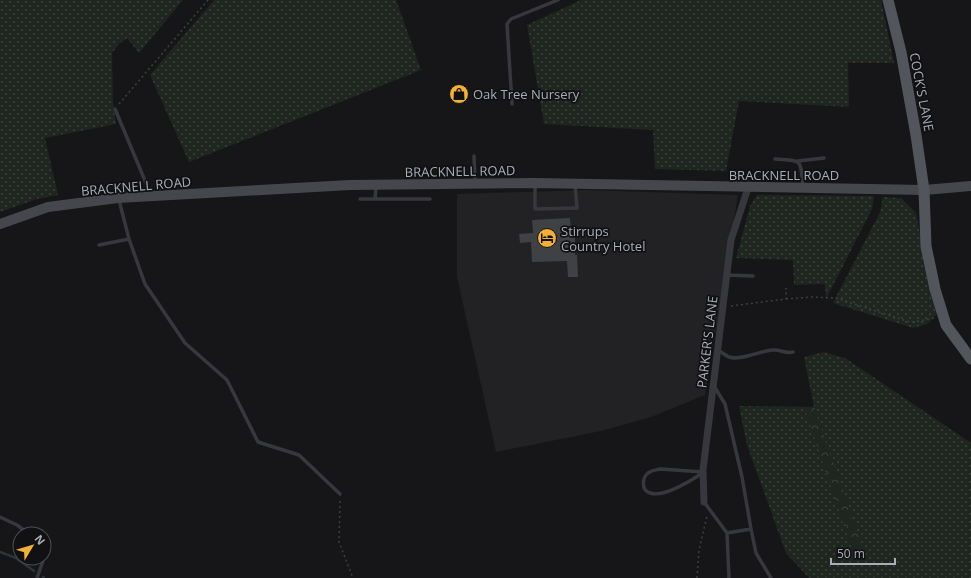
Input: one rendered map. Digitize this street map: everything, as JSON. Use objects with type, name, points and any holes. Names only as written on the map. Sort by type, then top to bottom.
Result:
[{"type":"main road","name":"COCK'S LANE","points":[[888,0],[901,52],[916,135],[924,190],[926,246],[935,289],[946,325],[971,359]]},
{"type":"main road","name":"BRACKNELL ROAD","points":[[0,224],[48,207],[118,198],[350,185],[376,186],[535,183],[924,190],[971,186]]},
{"type":"street","name":"PARKER'S LANE","points":[[704,502],[704,472],[731,240],[748,188]]},
{"type":"lane","points":[[512,104],[507,24],[511,19],[558,0]]},
{"type":"lane","points":[[115,109],[152,196]]},
{"type":"lane","points":[[474,156],[475,184]]},
{"type":"lane","points":[[775,159],[798,161],[824,158]]},
{"type":"lane","points":[[798,161],[801,164],[803,187]]},
{"type":"lane","points":[[535,183],[535,209],[576,208],[575,184]]},
{"type":"lane","points":[[375,199],[376,186]]},
{"type":"lane","points":[[118,198],[129,239],[145,284],[185,343],[227,380],[258,442],[299,455],[340,494]]},
{"type":"lane","points":[[360,199],[430,199]]},
{"type":"lane","points":[[99,245],[129,239]]},
{"type":"lane","points":[[727,275],[753,276]]},
{"type":"lane","points":[[718,350],[730,357],[772,350],[778,350],[786,353],[793,352]]},
{"type":"lane","points":[[714,386],[725,404],[742,477],[756,553],[771,578]]},
{"type":"lane","points":[[660,469],[704,472],[675,489],[664,492],[651,494],[647,492],[643,484],[650,471],[660,469]]},
{"type":"lane","points":[[704,502],[727,533],[728,578]]},
{"type":"lane","points":[[0,518],[17,526]]},
{"type":"lane","points":[[727,533],[751,529]]},
{"type":"lane","points":[[37,578],[41,566]]},
{"type":"path","points":[[115,109],[208,0]]},
{"type":"path","points":[[786,288],[786,299]]},
{"type":"path","points":[[723,307],[811,296],[836,298],[910,322],[943,315]]},
{"type":"path","points":[[340,494],[339,542],[353,578]]},
{"type":"path","points":[[697,578],[699,550],[709,509]]},
{"type":"shaded area","points":[[587,190],[738,195],[705,395],[651,417],[601,431],[496,452],[457,277],[457,194]]},
{"type":"green space","points":[[0,0],[183,0],[139,53],[127,38],[119,44],[112,53],[113,103],[116,124],[45,138],[58,195],[37,199],[0,212]]},
{"type":"green space","points":[[214,0],[396,0],[421,70],[189,162],[150,75]]},
{"type":"green space","points":[[581,0],[881,0],[894,63],[848,63],[849,107],[739,101],[726,171],[655,169],[653,130],[544,124],[527,25]]},
{"type":"green space","points":[[757,195],[874,196],[872,209],[826,299],[825,284],[794,285],[793,260],[736,258],[750,206]]},
{"type":"green space","points":[[883,197],[901,198],[916,213],[925,261],[938,313],[927,324],[913,328],[833,303],[880,212]]},
{"type":"green space","points":[[824,352],[845,358],[971,443],[971,578],[809,578],[786,553],[747,445],[739,406],[814,407],[804,357]]},
{"type":"green space","points":[[804,407],[814,407],[866,557],[855,559]]},
{"type":"building","name":"Stirrups Country Hotel","points":[[570,218],[571,232],[575,231],[575,255],[577,255],[578,277],[568,277],[567,261],[532,262],[531,242],[520,243],[519,234],[533,233],[532,220]]},
{"type":"waterway","points":[[0,552],[16,558],[34,571]]},
{"type":"place","name":"Oak Tree Nursery","points":[[459,94]]},
{"type":"place","name":"Stirrups Country Hotel","points":[[547,238]]}]
